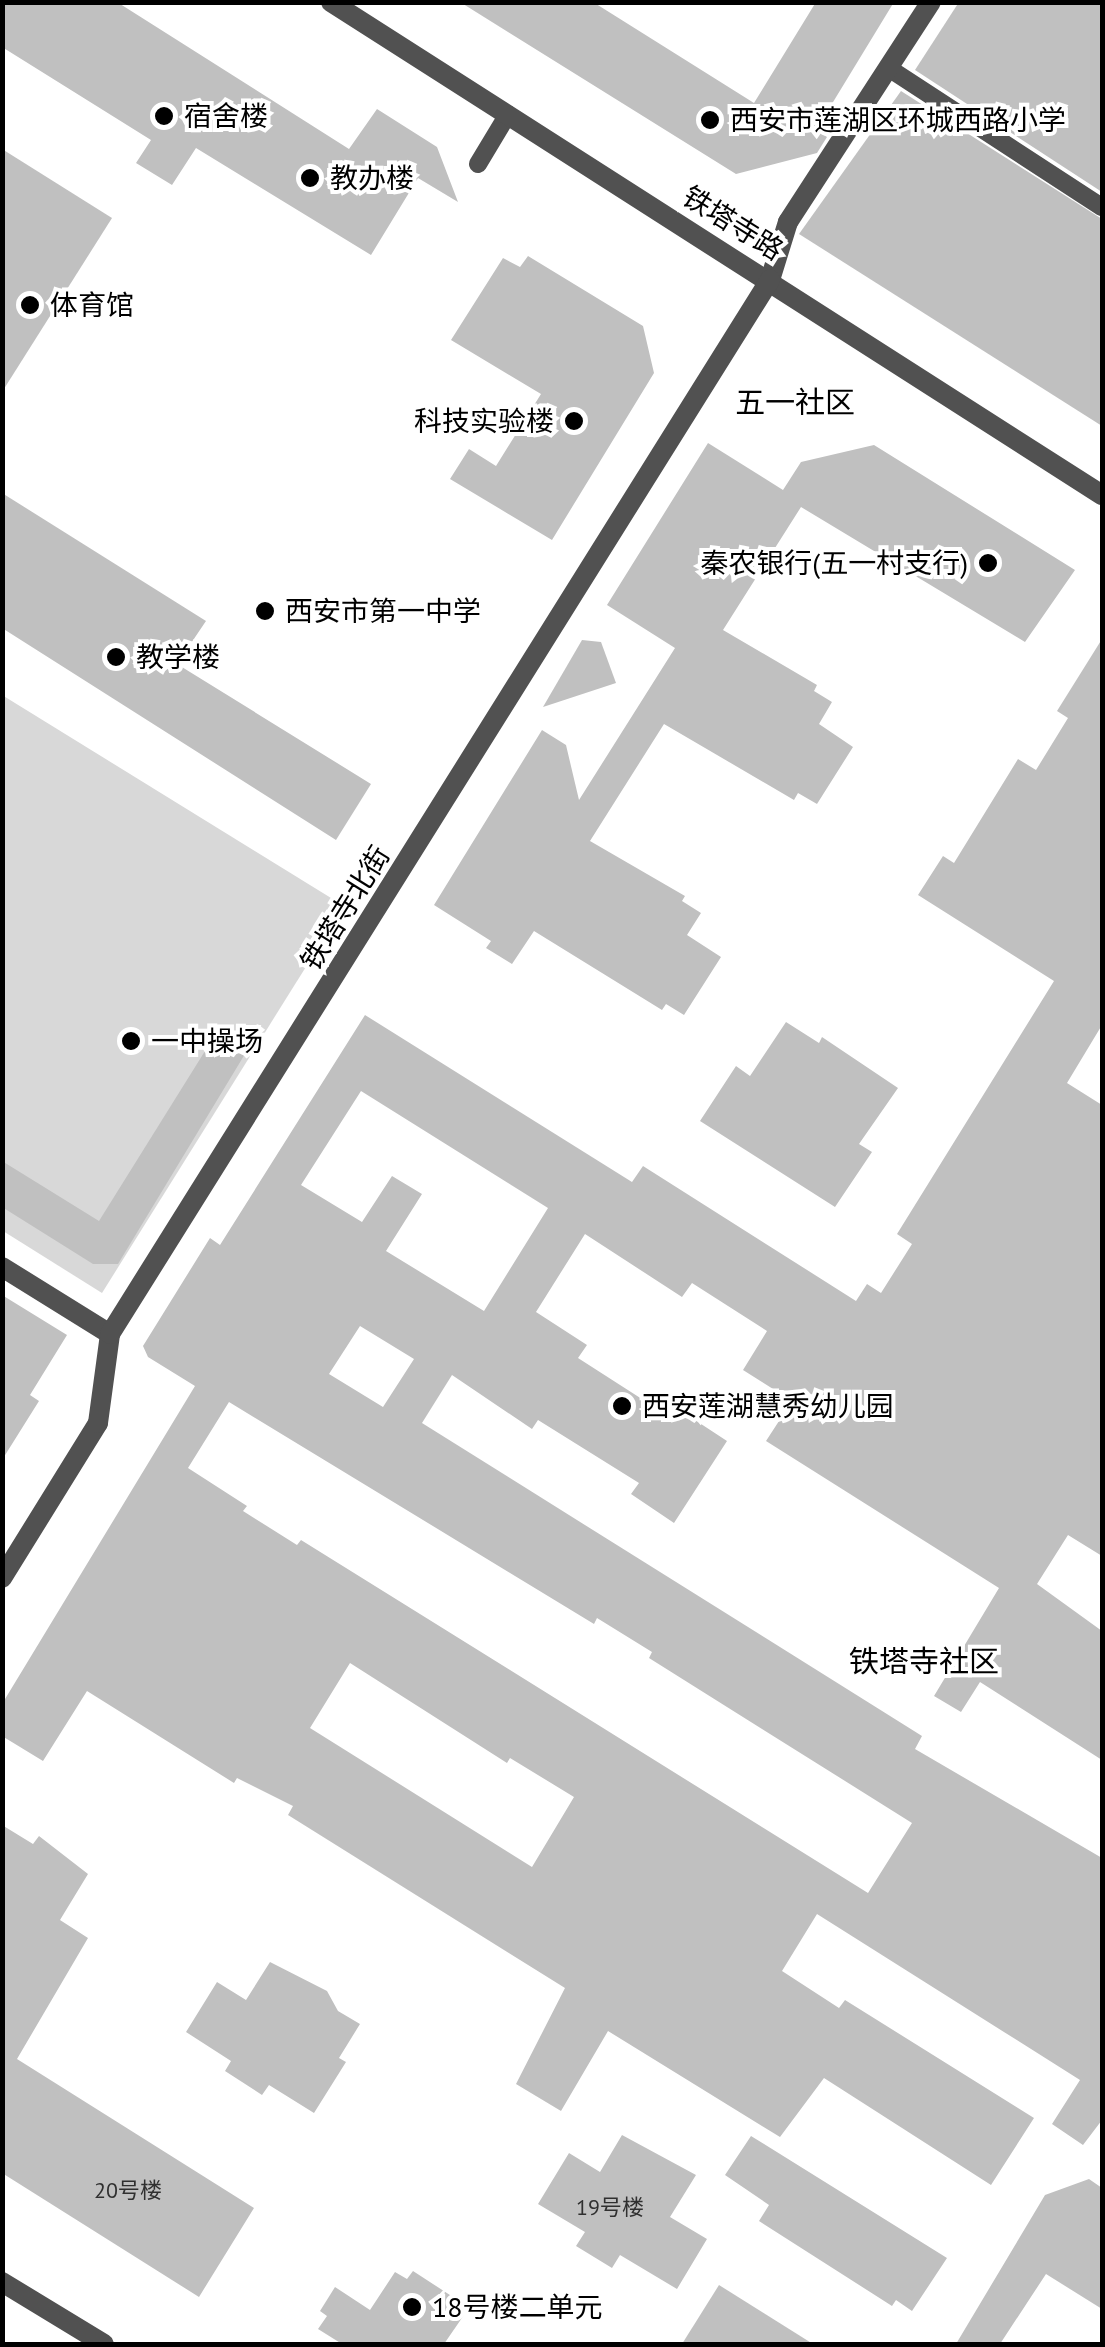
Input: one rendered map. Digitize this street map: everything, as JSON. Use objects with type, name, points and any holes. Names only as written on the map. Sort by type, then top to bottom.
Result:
[{"type":"street","name":"铁塔寺路","points":[[331,2],[1102,495]]},
{"type":"street","name":"铁塔寺北街","points":[[2,1578],[98,1422],[110,1334],[770,280],[788,222],[932,2]]},
{"type":"street","points":[[2,1267],[110,1334]]},
{"type":"street","points":[[2,2282],[104,2344]]},
{"type":"lane","points":[[890,68],[1102,207]]},
{"type":"lane","points":[[478,164],[508,114]]},
{"type":"shaded area","name":"一中操场","points":[[2,695],[344,906],[102,1293],[3,1231]]},
{"type":"building","points":[[2,2],[117,2],[349,149],[377,109],[437,147],[458,202],[418,178],[371,255],[196,148],[172,185],[136,163],[151,140],[2,47]]},
{"type":"building","points":[[460,2],[593,2],[754,103],[816,2],[894,2],[816,130],[827,137],[817,153],[736,174]]},
{"type":"building","points":[[959,2],[1102,2],[1102,192],[915,70]]},
{"type":"building","points":[[901,91],[1102,219],[1102,426],[799,234]]},
{"type":"building","name":"体育馆","points":[[2,149],[112,218],[2,392]]},
{"type":"building","name":"科技实验楼","points":[[528,256],[643,326],[654,373],[552,540],[450,479],[469,449],[496,466],[541,394],[451,340],[503,258],[520,267]]},
{"type":"building","points":[[708,443],[783,490],[801,462],[874,445],[1075,570],[1025,642],[801,507],[723,630],[817,685],[814,691],[832,702],[819,724],[853,747],[817,804],[798,793],[794,800],[664,724],[590,841],[685,896],[682,901],[701,913],[687,935],[721,957],[684,1015],[666,1004],[662,1010],[534,931],[512,964],[486,948],[491,941],[434,905],[542,730],[566,745],[579,800],[675,648],[607,605]]},
{"type":"building","name":"教学楼","points":[[2,493],[206,621],[177,664],[371,784],[336,840],[2,628]]},
{"type":"building","points":[[1102,639],[1102,1025],[1067,1083],[1102,1105],[1102,1556],[1068,1535],[1037,1584],[1102,1631],[1102,1760],[980,1682],[961,1712],[934,1696],[999,1588],[766,1441],[792,1401],[743,1370],[767,1331],[692,1283],[682,1297],[585,1234],[536,1312],[587,1345],[578,1358],[659,1410],[666,1401],[727,1441],[674,1523],[631,1494],[639,1483],[538,1420],[532,1429],[452,1375],[422,1423],[922,1736],[915,1749],[1102,1858],[1102,2120],[1083,2145],[1052,2124],[1080,2080],[817,1914],[782,1971],[839,2008],[845,2000],[1034,2118],[991,2185],[824,2078],[780,2137],[608,2031],[561,2111],[516,2084],[565,1988],[288,1815],[293,1806],[237,1778],[234,1783],[87,1691],[43,1761],[2,1736],[2,1704],[195,1386],[148,1357],[143,1346],[210,1238],[220,1245],[365,1015],[632,1182],[643,1166],[856,1301],[867,1284],[881,1293],[912,1244],[897,1234],[1054,981],[918,895],[943,856],[954,863],[1018,759],[1036,770],[1068,718],[1057,711]],"holes":[[[361,1091],[548,1208],[484,1311],[386,1251],[422,1194],[392,1176],[362,1222],[301,1185]],[[360,1326],[414,1359],[383,1407],[329,1374]],[[229,1402],[594,1624],[597,1618],[652,1652],[649,1658],[912,1823],[868,1893],[301,1540],[297,1545],[243,1511],[247,1506],[188,1468]],[[350,1663],[507,1763],[510,1758],[574,1797],[532,1867],[310,1728]]]},
{"type":"building","points":[[582,640],[601,642],[616,683],[543,707]]},
{"type":"building","points":[[786,1022],[819,1043],[822,1037],[898,1088],[859,1144],[872,1152],[835,1207],[700,1121],[736,1066],[750,1076]]},
{"type":"building","points":[[215,1035],[245,1054],[118,1264],[93,1264],[2,1207],[2,1161],[99,1221]]},
{"type":"building","points":[[2,1295],[67,1335],[30,1395],[39,1401],[2,1460]]},
{"type":"building","points":[[2,1825],[33,1844],[39,1836],[88,1874],[60,1920],[88,1938],[17,2059],[254,2208],[199,2297],[2,2173]]},
{"type":"building","points":[[270,1962],[327,1991],[338,2011],[360,2024],[339,2058],[346,2062],[314,2113],[269,2085],[262,2095],[225,2071],[231,2061],[186,2032],[217,1982],[246,2000]]},
{"type":"building","points":[[622,2135],[696,2175],[670,2217],[707,2239],[677,2289],[620,2255],[612,2268],[576,2246],[585,2232],[538,2204],[569,2153],[600,2172]]},
{"type":"building","points":[[751,2136],[947,2258],[912,2311],[896,2300],[892,2306],[759,2221],[769,2205],[725,2175]]},
{"type":"building","points":[[1089,2179],[1102,2188],[1102,2309],[1046,2274],[1000,2344],[956,2344],[1045,2195]]},
{"type":"building","name":"18号楼二单元","points":[[413,2271],[453,2297],[448,2304],[464,2315],[444,2344],[342,2344],[318,2329],[327,2316],[320,2311],[335,2287],[370,2310],[395,2272],[407,2279]]},
{"type":"building","points":[[719,2285],[813,2344],[682,2344]]},
{"type":"place","name":"宿舍楼","points":[[164,116]]},
{"type":"place","name":"西安市莲湖区环城西路小学","points":[[710,120]]},
{"type":"place","name":"教办楼","points":[[310,178]]},
{"type":"place","name":"体育馆","points":[[30,305]]},
{"type":"place","name":"科技实验楼","points":[[574,421]]},
{"type":"place","name":"秦农银行(五一村支行)","points":[[988,563]]},
{"type":"place","name":"西安市第一中学","points":[[265,611]]},
{"type":"place","name":"教学楼","points":[[116,657]]},
{"type":"place","name":"一中操场","points":[[131,1041]]},
{"type":"place","name":"西安莲湖慧秀幼儿园","points":[[622,1406]]},
{"type":"place","name":"18号楼二单元","points":[[412,2307]]},
{"type":"district","name":"五一社区","points":[[795,402]]},
{"type":"district","name":"铁塔寺社区","points":[[924,1661]]}]
